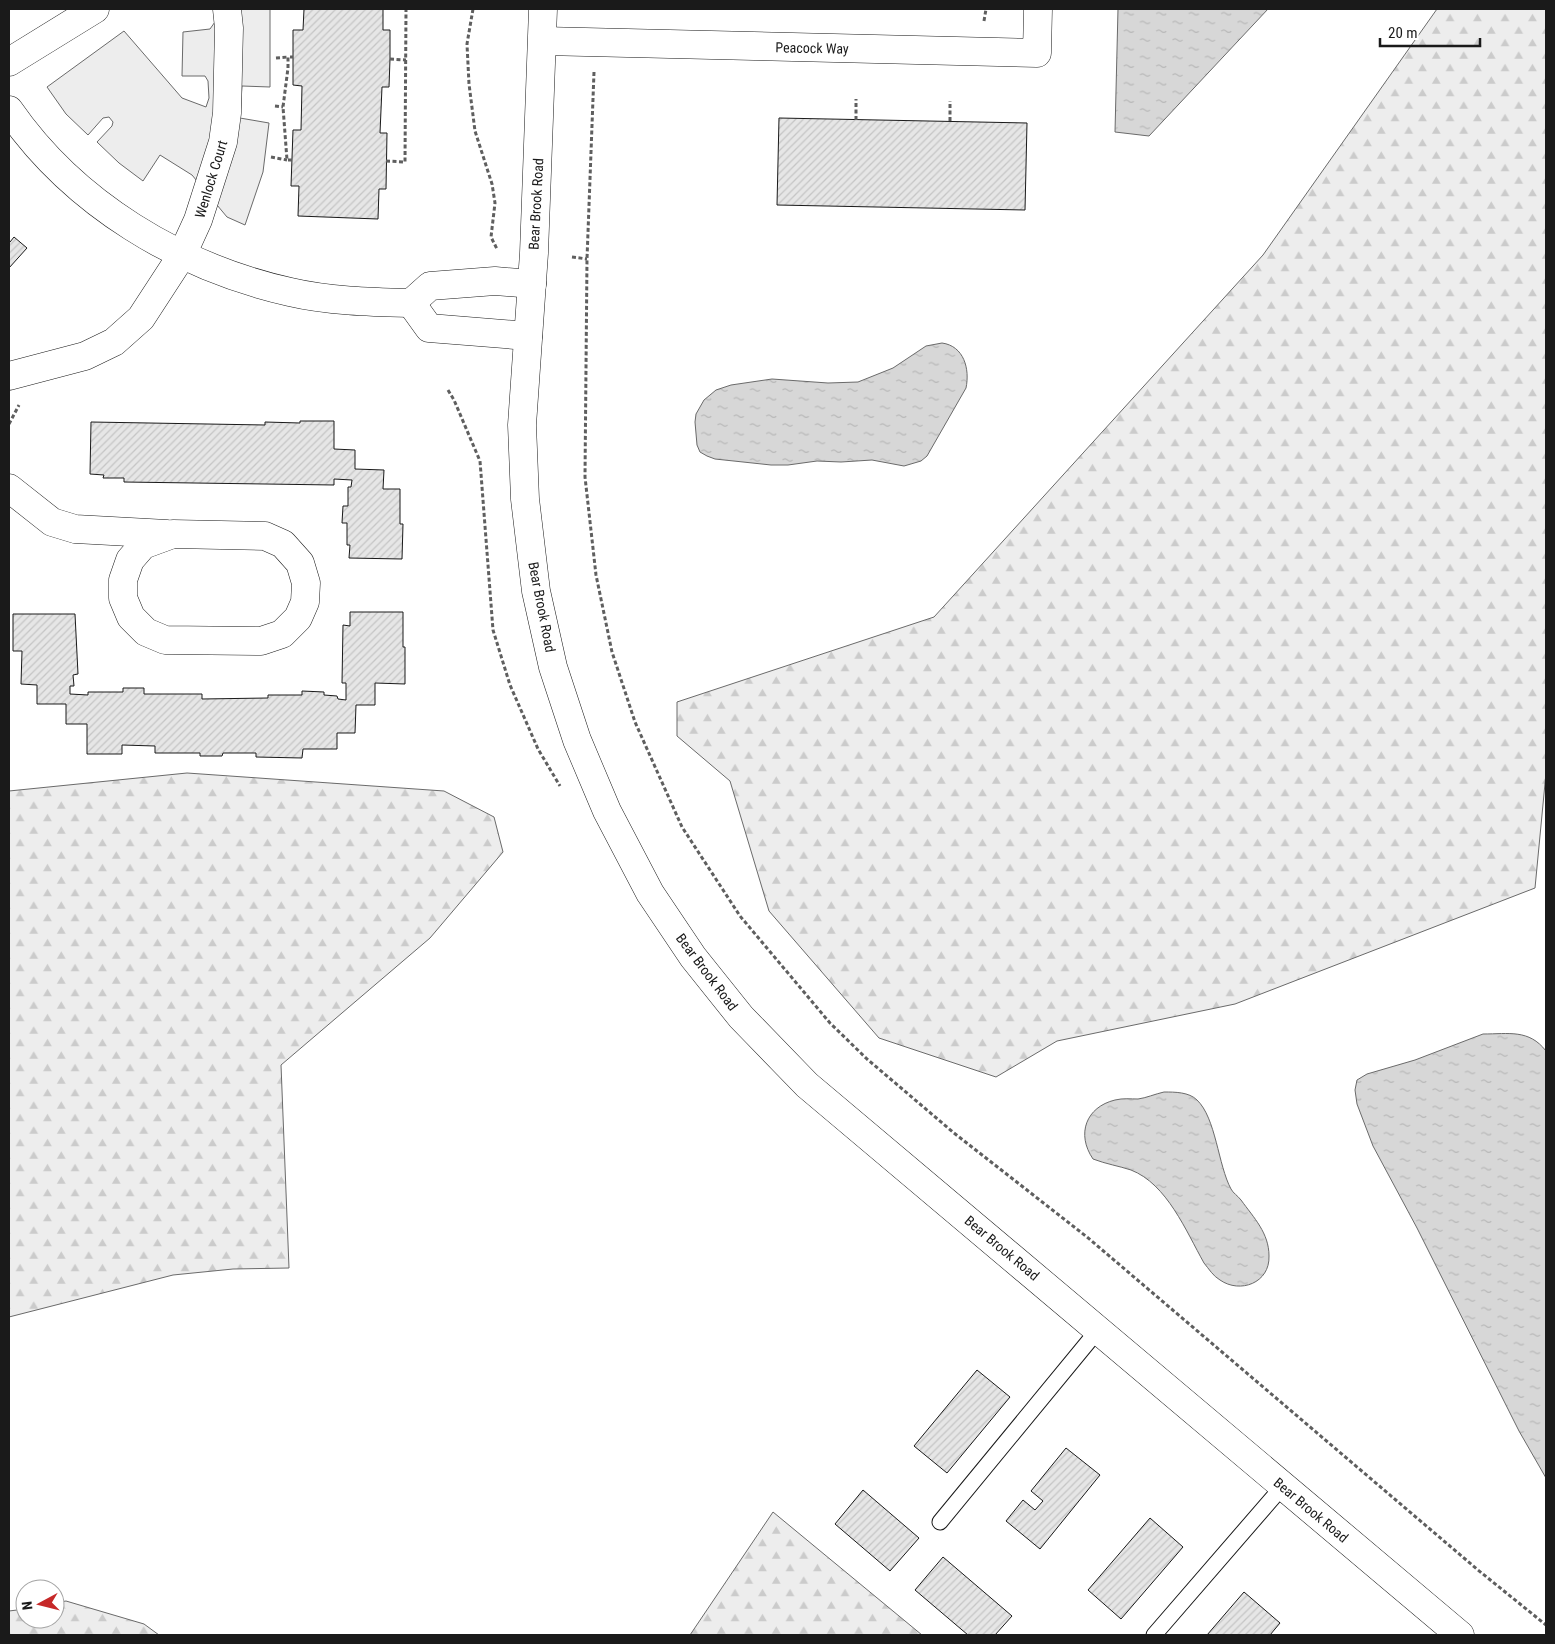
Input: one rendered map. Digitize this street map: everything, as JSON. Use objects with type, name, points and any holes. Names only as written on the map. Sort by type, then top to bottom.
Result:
[{"type":"street","points":[[9,62],[96,9]]},
{"type":"street","name":"Wenlock Court","points":[[9,376],[85,356],[114,342],[141,318],[182,256],[198,220],[224,142],[227,113],[227,9]]},
{"type":"street","name":"Bear Brook Road","points":[[544,9],[532,284],[522,425],[525,499],[536,591],[553,667],[577,740],[607,811],[650,893],[693,957],[741,1017],[807,1084],[1457,1634]]},
{"type":"street","name":"Peacock Way","points":[[543,41],[1037,53],[1038,9]]},
{"type":"street","points":[[9,110],[20,126],[58,168],[107,210],[182,256],[236,278],[291,292],[355,301],[411,303],[430,286],[495,281],[532,284]]},
{"type":"street","points":[[411,303],[429,328],[528,336]]},
{"type":"street","points":[[9,488],[52,522],[75,529],[265,536],[283,544],[300,562],[306,583],[305,602],[298,618],[282,634],[261,641],[165,640],[146,632],[130,617],[123,598],[122,580],[130,560],[143,545],[173,534]]},
{"type":"lane","points":[[940,1522],[1098,1330]]},
{"type":"lane","points":[[1154,1635],[1282,1486]]},
{"type":"path","points":[[386,161],[405,162],[406,9]]},
{"type":"path","points":[[474,9],[467,44],[469,84],[474,131],[492,184],[494,203],[491,237],[497,249]]},
{"type":"path","points":[[983,27],[986,9]]},
{"type":"path","points":[[594,42],[587,259],[585,478],[596,575],[612,652],[635,722],[682,827],[740,916],[830,1023],[867,1059],[954,1133],[1087,1238],[1457,1552],[1546,1625]]},
{"type":"path","points":[[287,160],[284,107],[288,57]]},
{"type":"path","points":[[276,58],[293,57]]},
{"type":"path","points":[[390,59],[406,60]]},
{"type":"path","points":[[856,99],[856,120]]},
{"type":"path","points":[[950,101],[950,122]]},
{"type":"path","points":[[275,106],[284,107]]},
{"type":"path","points":[[271,157],[292,160]]},
{"type":"path","points":[[572,257],[587,259]]},
{"type":"path","points":[[448,390],[480,461],[493,630],[510,685],[534,740],[561,787]]},
{"type":"green space","points":[[1437,9],[1546,9],[1546,773],[1535,888],[1235,1004],[1057,1041],[996,1077],[879,1038],[769,911],[730,781],[677,736],[677,702],[934,617],[1263,255]]},
{"type":"green space","points":[[187,773],[444,791],[494,817],[503,852],[430,938],[281,1065],[289,1268],[233,1269],[173,1275],[9,1317],[9,791]]},
{"type":"green space","points":[[773,1512],[922,1635],[690,1635]]},
{"type":"green space","points":[[65,1601],[144,1624],[159,1635],[9,1635],[9,1611],[15,1610],[15,1629],[65,1629]]},
{"type":"shaded area","points":[[224,9],[270,9],[270,87],[242,86],[240,118],[269,123],[263,172],[245,225],[227,217],[192,175],[160,155],[143,181],[119,163],[97,142],[112,126],[113,122],[109,117],[103,118],[88,135],[66,114],[47,87],[124,31],[182,98],[206,107],[209,98],[208,81],[205,76],[182,76],[183,32],[210,29]]},
{"type":"water","points":[[1118,9],[1268,9],[1149,136],[1115,132]]},
{"type":"water","points":[[942,343],[956,349],[964,360],[967,373],[966,388],[927,456],[921,461],[904,466],[872,460],[817,461],[771,465],[715,459],[700,452],[697,445],[696,414],[704,400],[716,390],[731,385],[772,379],[828,383],[858,382],[893,368],[926,346]]},
{"type":"water","points":[[1483,1034],[1518,1034],[1533,1039],[1546,1051],[1546,1478],[1519,1431],[1417,1228],[1373,1146],[1357,1104],[1355,1090],[1357,1080],[1367,1074],[1415,1060]]},
{"type":"water","points":[[1164,1092],[1190,1095],[1203,1108],[1213,1130],[1223,1168],[1231,1189],[1251,1213],[1264,1233],[1269,1256],[1268,1265],[1265,1273],[1252,1283],[1245,1286],[1236,1286],[1218,1278],[1204,1263],[1174,1210],[1155,1186],[1131,1170],[1093,1159],[1088,1150],[1085,1131],[1091,1115],[1097,1109],[1115,1100],[1138,1099]]},
{"type":"building","points":[[304,9],[383,9],[383,30],[390,30],[390,59],[389,87],[382,87],[380,133],[387,133],[386,189],[379,189],[378,219],[298,216],[299,186],[291,186],[293,130],[301,130],[302,86],[293,85],[293,30],[303,30]]},
{"type":"building","points":[[779,118],[1027,123],[1025,210],[777,205]]},
{"type":"building","points":[[14,237],[27,248],[9,268],[9,240],[10,242]]},
{"type":"building","points":[[300,421],[334,421],[334,449],[355,450],[355,469],[384,470],[383,489],[400,489],[400,524],[403,524],[402,559],[349,558],[350,545],[347,545],[347,523],[342,523],[343,506],[348,506],[348,487],[351,487],[352,480],[334,479],[334,485],[124,482],[124,478],[103,478],[104,475],[90,474],[91,422],[265,425],[265,422],[300,423]]},
{"type":"building","points":[[350,612],[403,612],[405,684],[375,683],[375,705],[356,705],[355,733],[337,733],[337,749],[303,749],[302,758],[256,757],[256,753],[223,753],[222,756],[200,756],[200,753],[155,753],[155,746],[122,745],[122,754],[87,754],[87,724],[66,724],[66,704],[37,704],[37,685],[21,684],[22,651],[13,651],[13,614],[75,614],[78,674],[73,675],[74,686],[70,686],[70,694],[88,695],[88,692],[123,692],[123,688],[144,688],[144,694],[202,694],[202,699],[268,698],[268,695],[302,695],[302,691],[324,692],[324,695],[337,696],[338,699],[346,700],[346,683],[342,683],[343,625],[350,626]]},
{"type":"building","points":[[977,1370],[1010,1397],[947,1473],[914,1446]]},
{"type":"building","points":[[1066,1448],[1100,1475],[1040,1549],[1006,1521],[1023,1500],[1035,1510],[1043,1501],[1031,1491]]},
{"type":"building","points":[[863,1490],[919,1538],[890,1571],[835,1524]]},
{"type":"building","points":[[1150,1518],[1183,1547],[1121,1619],[1088,1590]]},
{"type":"building","points":[[943,1557],[1012,1616],[995,1635],[968,1635],[915,1590]]},
{"type":"building","points":[[1244,1592],[1280,1623],[1270,1635],[1207,1635]]}]
